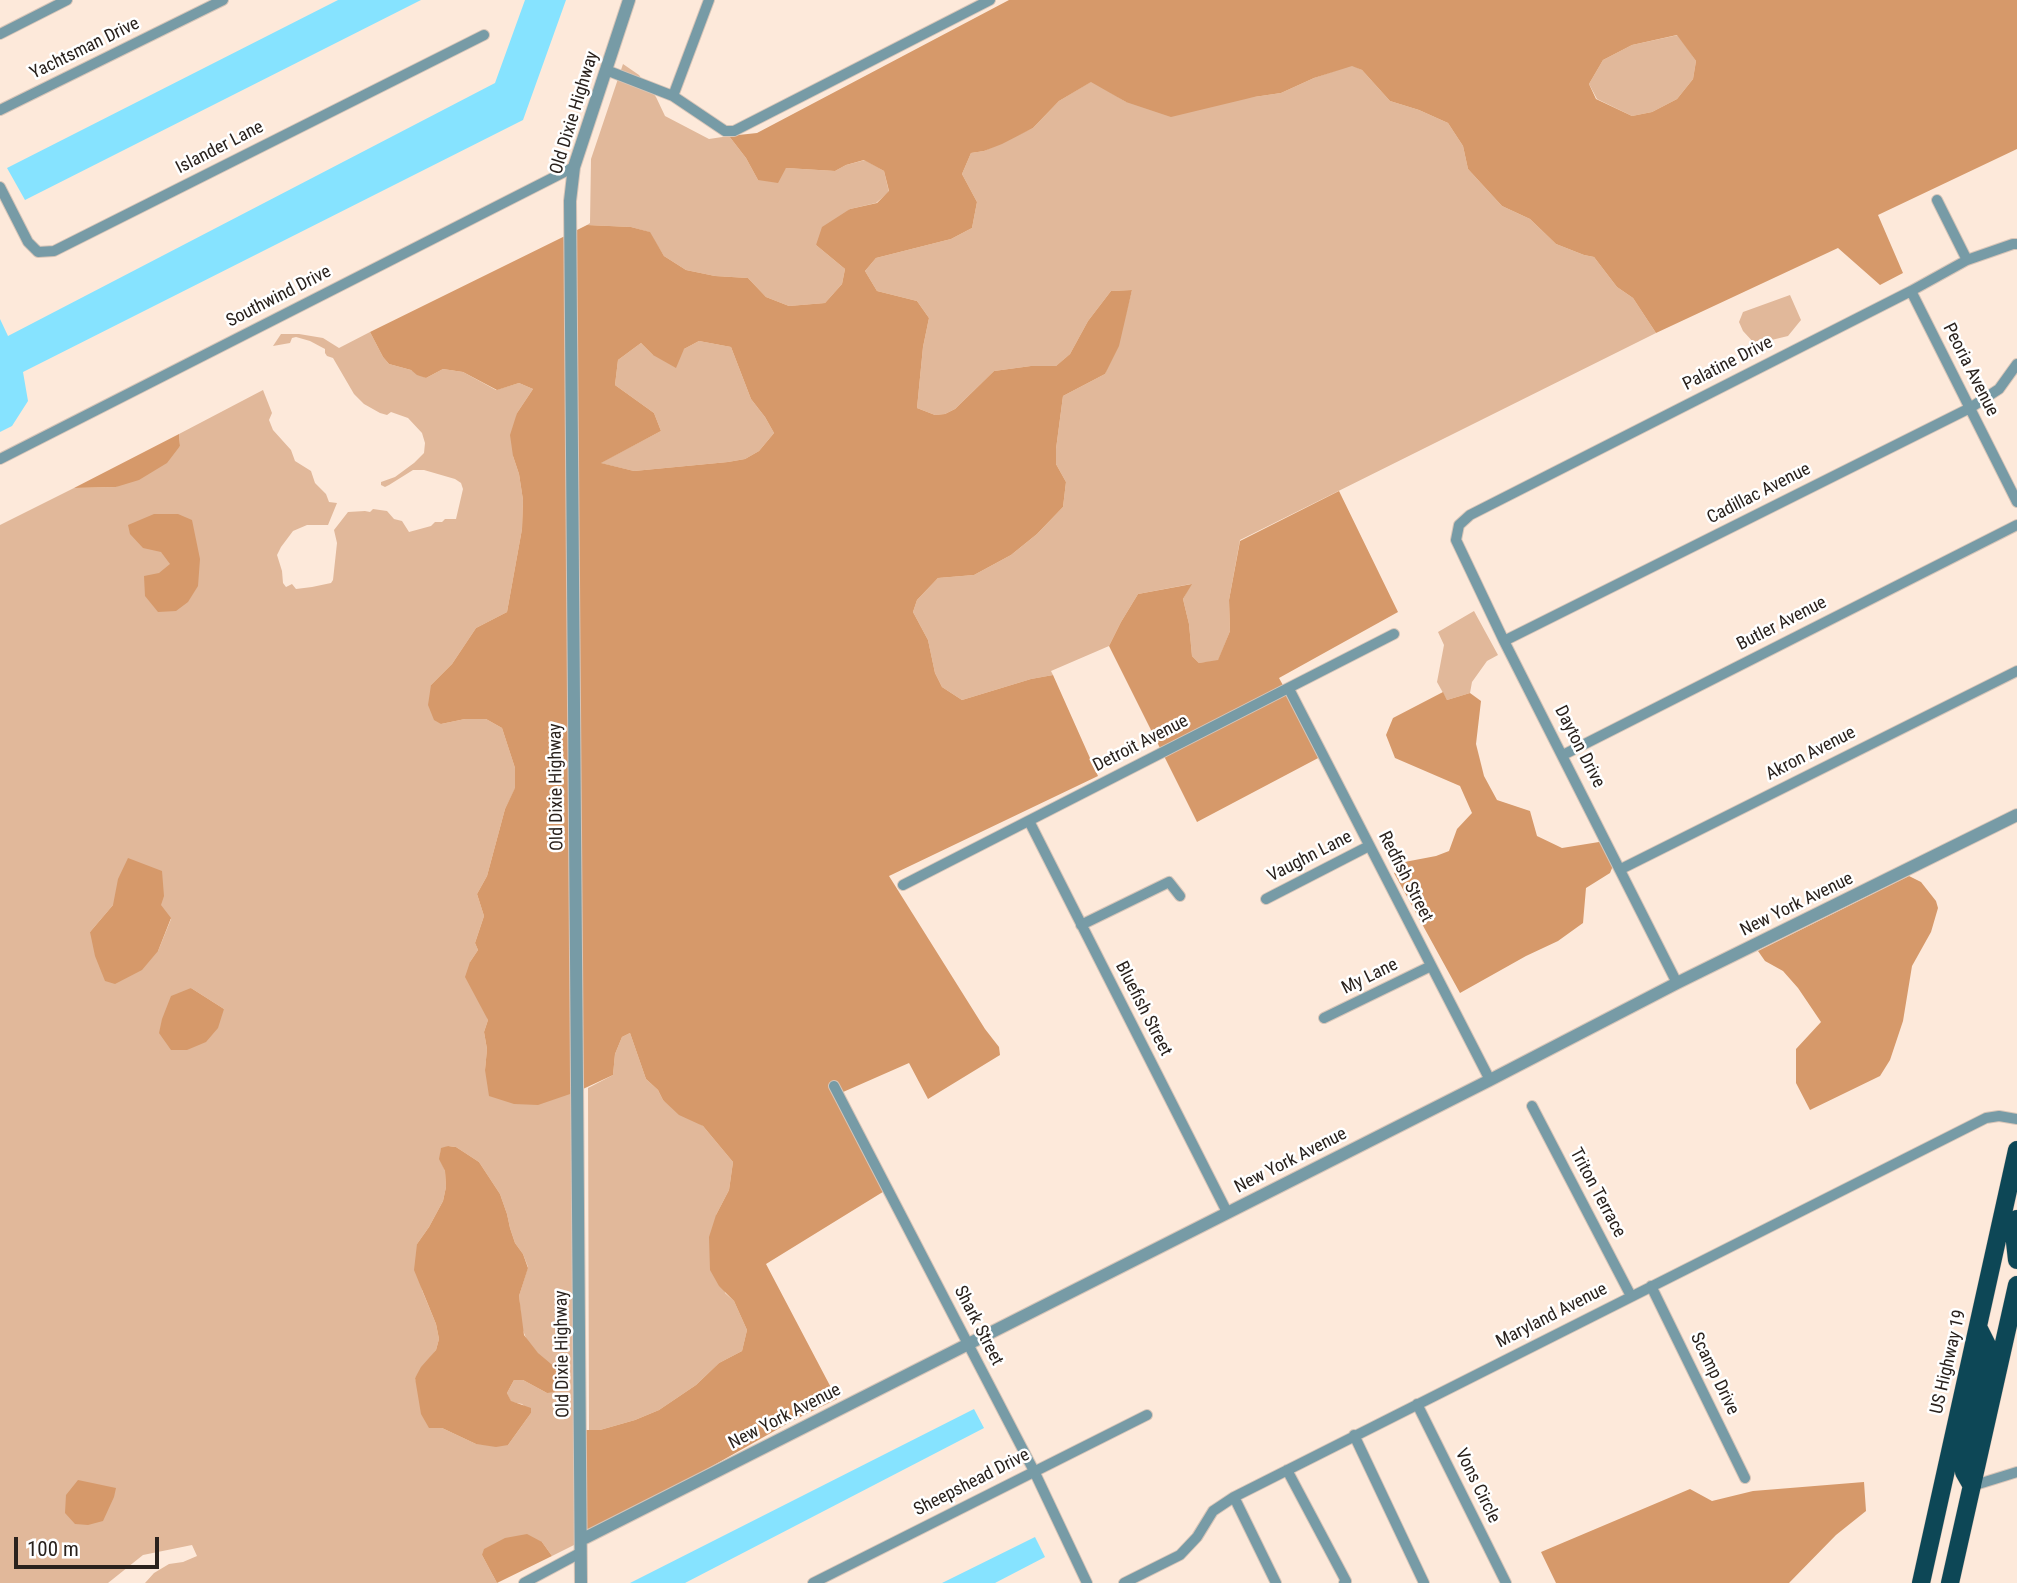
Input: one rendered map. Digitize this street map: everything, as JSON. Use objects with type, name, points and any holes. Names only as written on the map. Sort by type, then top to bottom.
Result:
[{"type":"highway","name":"US Highway 19","points":[[1921,1583],[2017,1150]]},
{"type":"highway","points":[[2017,1219],[2014,1233],[2017,1260]]},
{"type":"highway","points":[[1950,1583],[2017,1285]]},
{"type":"highway","points":[[1972,1486],[1964,1472],[1964,1457],[1988,1347],[1978,1327]]},
{"type":"highway","points":[[1936,1515],[1972,1486]]},
{"type":"street","points":[[0,34],[68,0]]},
{"type":"street","name":"Yachtsman Drive","points":[[0,110],[223,0]]},
{"type":"street","name":"Old Dixie Highway","points":[[581,1583],[570,201],[574,167],[629,0]]},
{"type":"street","points":[[673,96],[709,0]]},
{"type":"street","points":[[606,70],[673,96],[725,131],[733,131],[990,0]]},
{"type":"street","name":"Islander Lane","points":[[0,187],[28,242],[38,252],[54,251],[484,35]]},
{"type":"street","name":"Southwind Drive","points":[[0,459],[574,167]]},
{"type":"street","points":[[1937,200],[1967,260]]},
{"type":"street","name":"Palatine Drive","points":[[1459,526],[1470,515],[1967,260],[2017,244]]},
{"type":"street","name":"Peoria Avenue","points":[[1911,291],[2017,502]]},
{"type":"street","name":"Cadillac Avenue","points":[[1504,641],[1970,408],[1999,389],[2017,364]]},
{"type":"street","name":"Butler Avenue","points":[[1563,755],[2017,525]]},
{"type":"street","name":"Dayton Drive","points":[[1459,526],[1456,540],[1504,641],[1677,983]]},
{"type":"street","name":"Detroit Avenue","points":[[902,885],[1394,634]]},
{"type":"street","name":"Akron Avenue","points":[[1621,869],[2017,671]]},
{"type":"street","name":"Redfish Street","points":[[1289,688],[1490,1080]]},
{"type":"street","name":"New York Avenue","points":[[524,1583],[581,1546],[968,1345],[1677,983],[2017,815]]},
{"type":"street","name":"Bluefish Street","points":[[1029,821],[1227,1212]]},
{"type":"street","name":"Vaughn Lane","points":[[1266,899],[1369,846]]},
{"type":"street","points":[[1081,925],[1169,882],[1180,897]]},
{"type":"street","name":"My Lane","points":[[1324,1018],[1431,966]]},
{"type":"street","name":"Shark Street","points":[[834,1086],[1034,1471],[1087,1583]]},
{"type":"street","name":"Triton Terrace","points":[[1532,1106],[1631,1296]]},
{"type":"street","name":"Maryland Avenue","points":[[1124,1583],[1180,1555],[1197,1538],[1213,1511],[1234,1497],[1986,1118],[1999,1116],[2017,1119]]},
{"type":"street","name":"Scamp Drive","points":[[1651,1286],[1745,1478]]},
{"type":"street","name":"Vons Circle","points":[[1417,1404],[1506,1583]]},
{"type":"street","name":"Sheepshead Drive","points":[[813,1583],[1147,1415]]},
{"type":"street","points":[[1354,1436],[1424,1583]]},
{"type":"street","points":[[1287,1470],[1346,1581],[1344,1583]]},
{"type":"street","points":[[1972,1486],[2017,1472]]},
{"type":"street","points":[[1234,1497],[1276,1583]]},
{"type":"shaded area","points":[[1009,0],[2017,0],[2017,149],[1878,215],[1903,273],[1880,285],[1838,248],[1656,333],[1633,298],[1617,287],[1594,257],[1556,244],[1530,219],[1502,206],[1468,169],[1463,146],[1448,123],[1390,101],[1362,70],[1352,66],[1314,78],[1281,93],[1171,117],[1126,102],[1091,82],[1059,101],[1033,128],[1002,144],[971,153],[962,174],[977,202],[972,228],[951,239],[876,258],[865,271],[877,291],[917,301],[929,318],[923,347],[917,408],[935,415],[945,414],[955,409],[994,371],[1056,366],[1070,354],[1088,321],[1111,291],[1132,290],[1119,346],[1105,374],[1063,396],[1056,464],[1066,482],[1063,507],[1037,534],[1011,555],[974,575],[938,578],[917,600],[913,612],[928,640],[935,673],[942,687],[962,700],[1053,675],[1098,776],[889,876],[999,1047],[1000,1055],[928,1099],[909,1063],[834,1096],[886,1190],[766,1264],[837,1399],[586,1531],[586,1430],[600,1430],[659,1410],[696,1385],[719,1363],[742,1351],[747,1330],[734,1301],[719,1286],[710,1270],[709,1237],[716,1215],[729,1190],[733,1162],[703,1126],[679,1115],[646,1079],[630,1033],[622,1037],[615,1054],[613,1075],[583,1089],[575,231],[587,225],[631,227],[650,232],[664,256],[686,270],[715,276],[748,278],[766,297],[789,306],[825,303],[842,284],[845,269],[816,245],[822,227],[850,209],[877,203],[889,191],[884,171],[864,160],[835,171],[786,168],[778,183],[758,180],[729,136],[757,133]],"holes":[[[1677,35],[1696,61],[1693,79],[1677,99],[1652,112],[1632,116],[1596,99],[1589,84],[1603,60],[1632,45]],[[699,341],[731,347],[751,399],[774,433],[759,451],[745,459],[728,462],[634,471],[601,463],[661,431],[654,413],[615,385],[618,360],[641,343],[653,355],[676,368],[684,349]]]},
{"type":"shaded area","points":[[1678,35],[1696,61],[1693,79],[1677,99],[1652,112],[1632,116],[1597,99],[1589,84],[1603,60],[1632,45]]},
{"type":"shaded area","points":[[623,64],[639,75],[656,97],[665,116],[709,139],[729,136],[758,180],[786,168],[835,171],[865,160],[884,171],[889,192],[876,203],[850,209],[816,245],[845,269],[842,284],[825,303],[789,306],[766,297],[748,278],[715,276],[686,270],[664,256],[649,232],[631,227],[587,225],[590,223],[591,159]]},
{"type":"shaded area","points":[[1352,65],[1362,70],[1390,101],[1448,123],[1463,146],[1468,169],[1502,206],[1530,219],[1556,244],[1594,257],[1617,287],[1633,298],[1656,333],[1240,540],[1229,600],[1230,631],[1218,661],[1199,663],[1192,656],[1183,599],[1191,584],[1138,594],[1109,646],[1051,671],[1053,675],[962,700],[942,687],[935,673],[928,640],[913,612],[917,600],[938,578],[974,575],[1011,555],[1037,534],[1063,507],[1066,482],[1056,464],[1056,449],[1063,396],[1105,374],[1132,290],[1111,291],[1088,321],[1070,354],[1055,367],[1031,366],[994,371],[955,409],[935,415],[917,408],[923,347],[929,318],[917,301],[877,291],[865,271],[876,258],[951,239],[972,228],[977,202],[962,174],[971,153],[984,151],[1033,128],[1059,101],[1092,81],[1126,102],[1254,97],[1281,93]]},
{"type":"shaded area","points":[[565,236],[573,1093],[538,1105],[514,1104],[489,1096],[484,1032],[488,1020],[465,977],[478,950],[475,943],[484,916],[477,894],[487,876],[505,809],[515,788],[515,768],[502,728],[486,719],[465,719],[441,724],[434,720],[428,705],[431,685],[452,664],[476,628],[507,612],[522,529],[523,500],[510,435],[517,413],[533,389],[519,383],[497,390],[463,372],[443,369],[426,378],[417,375],[411,370],[389,364],[370,332]]},
{"type":"shaded area","points":[[1790,295],[1801,320],[1788,336],[1755,344],[1739,322],[1743,312]]},
{"type":"shaded area","points":[[370,332],[389,364],[411,370],[426,378],[443,369],[463,372],[496,390],[519,383],[533,389],[517,413],[513,456],[523,500],[522,529],[507,612],[476,628],[452,664],[431,685],[441,724],[465,719],[486,719],[502,728],[515,768],[515,789],[505,809],[487,876],[477,894],[484,916],[475,943],[478,950],[470,962],[488,1020],[484,1032],[487,1049],[485,1070],[573,1093],[576,1544],[552,1556],[542,1542],[482,1555],[497,1583],[145,1583],[154,1573],[169,1564],[197,1556],[192,1545],[143,1555],[108,1583],[0,1583],[0,525],[74,488],[116,487],[180,446],[179,434],[263,390],[272,413],[269,420],[273,430],[291,450],[295,461],[311,471],[315,483],[326,494],[329,502],[337,503],[328,525],[307,525],[293,531],[281,547],[277,555],[286,587],[292,584],[296,589],[331,583],[337,543],[334,530],[348,512],[370,512],[373,509],[387,511],[394,519],[402,521],[409,532],[445,519],[456,519],[463,489],[461,483],[455,479],[424,470],[413,470],[385,487],[381,485],[381,482],[395,477],[424,453],[422,433],[408,418],[391,412],[387,415],[380,413],[364,404],[354,394],[333,358],[327,356],[325,349],[310,341],[296,337],[292,338],[290,343],[273,346],[281,334],[299,334],[323,338],[339,348]],"holes":[[[113,905],[171,919],[158,951],[90,932]],[[191,988],[224,1009],[159,1033]],[[456,1147],[479,1162],[500,1194],[515,1243],[528,1267],[519,1296],[522,1328],[528,1343],[543,1359],[547,1393],[523,1380],[514,1380],[507,1393],[511,1402],[522,1404],[531,1413],[508,1445],[476,1444],[442,1428],[415,1378],[436,1350],[439,1339],[422,1290],[417,1244],[443,1201],[446,1187],[445,1171],[440,1159],[441,1149]]]},
{"type":"shaded area","points":[[699,341],[731,347],[751,399],[774,433],[759,451],[745,459],[728,462],[634,471],[600,463],[661,431],[654,413],[615,385],[618,360],[641,343],[653,355],[684,349]]},
{"type":"shaded area","points":[[179,434],[180,446],[167,463],[139,480],[116,487],[74,488]]},
{"type":"shaded area","points":[[1339,491],[1398,612],[1279,678],[1322,756],[1197,822],[1109,646],[1138,594],[1192,584],[1183,599],[1192,656],[1199,663],[1218,660],[1230,631],[1229,600],[1240,541]]},
{"type":"shaded area","points":[[154,514],[178,514],[192,520],[200,559],[198,586],[188,602],[176,611],[158,612],[145,596],[144,576],[159,573],[170,564],[161,552],[143,548],[130,534],[128,525]]},
{"type":"shaded area","points":[[1474,611],[1498,655],[1487,661],[1472,682],[1470,693],[1447,700],[1437,682],[1444,645],[1438,632]]},
{"type":"shaded area","points":[[1443,692],[1447,700],[1470,693],[1481,701],[1476,744],[1484,776],[1497,800],[1530,811],[1537,836],[1562,848],[1599,842],[1617,856],[1610,873],[1586,888],[1583,923],[1558,941],[1460,993],[1394,873],[1398,870],[1394,864],[1449,851],[1457,829],[1472,813],[1460,786],[1395,758],[1386,735],[1393,718]]},
{"type":"shaded area","points":[[128,858],[162,871],[164,896],[161,905],[171,918],[158,951],[142,970],[115,984],[105,981],[95,956],[90,932],[113,905],[118,879]]},
{"type":"shaded area","points":[[1909,876],[1921,882],[1936,901],[1938,908],[1931,932],[1912,966],[1903,1021],[1890,1060],[1880,1076],[1810,1110],[1796,1083],[1796,1049],[1821,1022],[1783,971],[1765,961],[1758,951]]},
{"type":"shaded area","points":[[191,988],[224,1009],[218,1028],[206,1042],[187,1050],[171,1050],[159,1033],[162,1019],[171,996]]},
{"type":"shaded area","points":[[630,1033],[646,1079],[658,1090],[663,1100],[703,1126],[733,1162],[729,1190],[716,1215],[725,1293],[734,1301],[747,1330],[742,1351],[719,1363],[696,1385],[659,1410],[600,1430],[589,1430],[588,1088],[613,1075],[615,1054],[622,1037]]},
{"type":"shaded area","points":[[456,1147],[479,1162],[500,1194],[515,1243],[528,1268],[519,1296],[524,1335],[538,1353],[563,1374],[566,1381],[554,1392],[547,1393],[523,1380],[514,1380],[507,1393],[511,1401],[531,1408],[531,1413],[508,1445],[496,1447],[476,1444],[442,1428],[429,1428],[421,1414],[415,1378],[436,1350],[439,1339],[436,1324],[414,1270],[417,1244],[443,1201],[445,1171],[439,1159],[441,1148]]},
{"type":"shaded area","points":[[78,1480],[116,1488],[103,1521],[88,1525],[75,1524],[65,1513],[66,1495]]},
{"type":"shaded area","points":[[1864,1482],[1866,1511],[1836,1535],[1789,1583],[1556,1583],[1541,1552],[1690,1489],[1712,1501],[1753,1491]]},
{"type":"shaded area","points":[[527,1534],[542,1542],[552,1556],[497,1583],[482,1555],[484,1549],[505,1538]]},
{"type":"water","points":[[338,0],[421,0],[25,200],[7,168]]},
{"type":"water","points":[[525,0],[566,0],[523,120],[23,372],[28,401],[12,426],[0,432],[0,319],[8,336],[495,83]]},
{"type":"water","points":[[974,1409],[984,1428],[685,1583],[630,1583]]},
{"type":"water","points":[[1035,1537],[1045,1557],[995,1583],[942,1583]]}]
